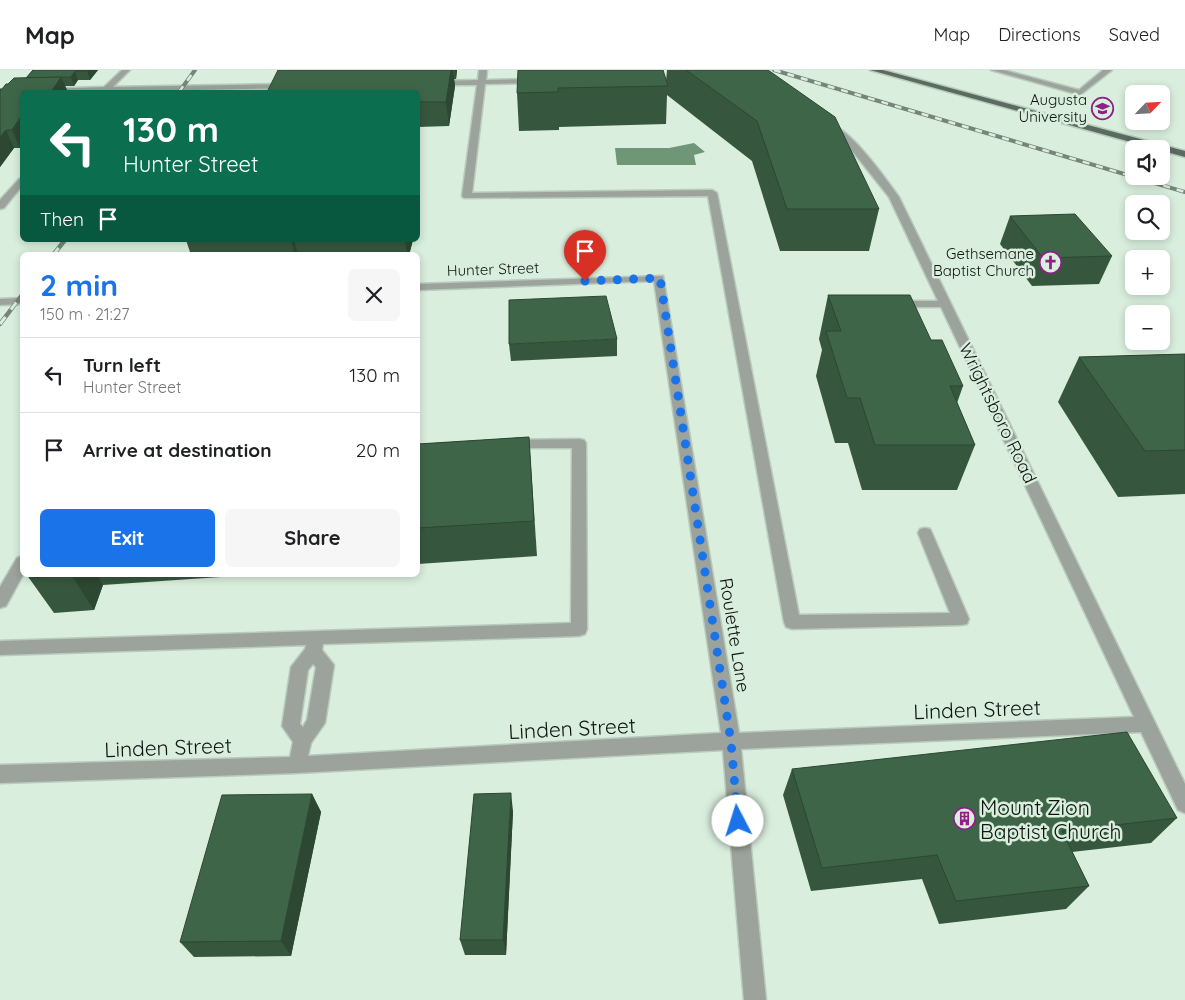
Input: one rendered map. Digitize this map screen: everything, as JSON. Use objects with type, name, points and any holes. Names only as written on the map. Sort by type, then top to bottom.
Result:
[{"type":"main road","points":[[874,70],[1185,154]]},
{"type":"street","points":[[106,90],[126,70]]},
{"type":"street","points":[[995,70],[1080,92],[1108,70]]},
{"type":"street","points":[[424,84],[482,76],[541,81]]},
{"type":"street","points":[[482,76],[467,196],[712,193],[792,622],[961,619],[925,533]]},
{"type":"street","points":[[144,90],[298,86]]},
{"type":"street","name":"Wrightsboro Road","points":[[824,123],[856,149],[873,168],[894,197],[1185,804]]},
{"type":"street","points":[[0,206],[20,183]]},
{"type":"street","name":"Hunter Street","points":[[420,287],[660,278]]},
{"type":"street","name":"Roulette Lane","points":[[660,278],[731,742],[755,1000]]},
{"type":"street","points":[[0,302],[20,301]]},
{"type":"street","points":[[884,304],[946,304]]},
{"type":"street","points":[[0,648],[315,645],[579,629],[579,443],[493,446]]},
{"type":"street","points":[[0,602],[20,566]]},
{"type":"street","points":[[297,765],[303,740],[316,723],[325,665],[315,645]]},
{"type":"street","points":[[303,740],[291,726],[300,667],[315,645]]},
{"type":"street","name":"Linden Street","points":[[0,774],[297,765],[731,742],[1147,724]]},
{"type":"shaded area","points":[[694,143],[705,152],[694,155],[696,165],[617,165],[615,148],[669,148]]},
{"type":"building","points":[[33,70],[88,70],[75,71],[71,77],[26,78]]},
{"type":"building","points":[[278,70],[451,70],[446,102],[420,102],[420,90],[268,90]]},
{"type":"building","points":[[518,70],[663,70],[668,86],[558,88],[558,92],[517,93]]},
{"type":"building","points":[[686,70],[768,70],[835,117],[879,209],[787,209],[757,121]]},
{"type":"building","points":[[61,77],[52,90],[20,90],[20,118],[12,130],[6,130],[0,137],[0,89],[14,78]]},
{"type":"building","points":[[1075,214],[1112,256],[1043,258],[1010,216]]},
{"type":"building","points":[[828,295],[910,295],[931,340],[942,340],[963,386],[950,386],[975,445],[875,445],[860,398],[847,398],[826,331],[841,331]]},
{"type":"building","points":[[606,296],[617,339],[509,344],[509,300]]},
{"type":"building","points":[[1185,354],[1185,450],[1145,451],[1079,357]]},
{"type":"building","points":[[529,437],[534,521],[420,528],[420,444]]},
{"type":"building","name":"Mount Zion Baptist Church","points":[[1127,732],[1177,818],[1062,831],[1089,886],[956,901],[937,855],[822,868],[792,769]]},
{"type":"building","points":[[511,793],[503,940],[460,940],[474,794]]},
{"type":"building","points":[[312,794],[281,941],[180,942],[222,795]]},
{"type":"railway","points":[[180,90],[195,70]]},
{"type":"railway","points":[[774,70],[1185,192]]},
{"type":"railway","points":[[55,252],[63,242]]},
{"type":"railway","points":[[0,324],[20,298]]},
{"type":"place","name":"Augusta University","points":[[1103,108]]},
{"type":"place","name":"Gethsemane Baptist Church","points":[[1050,262]]},
{"type":"place","name":"Mount Zion Baptist Church","points":[[964,819]]},
{"type":"route","points":[[585,281],[660,278],[731,742],[738,821]]}]
